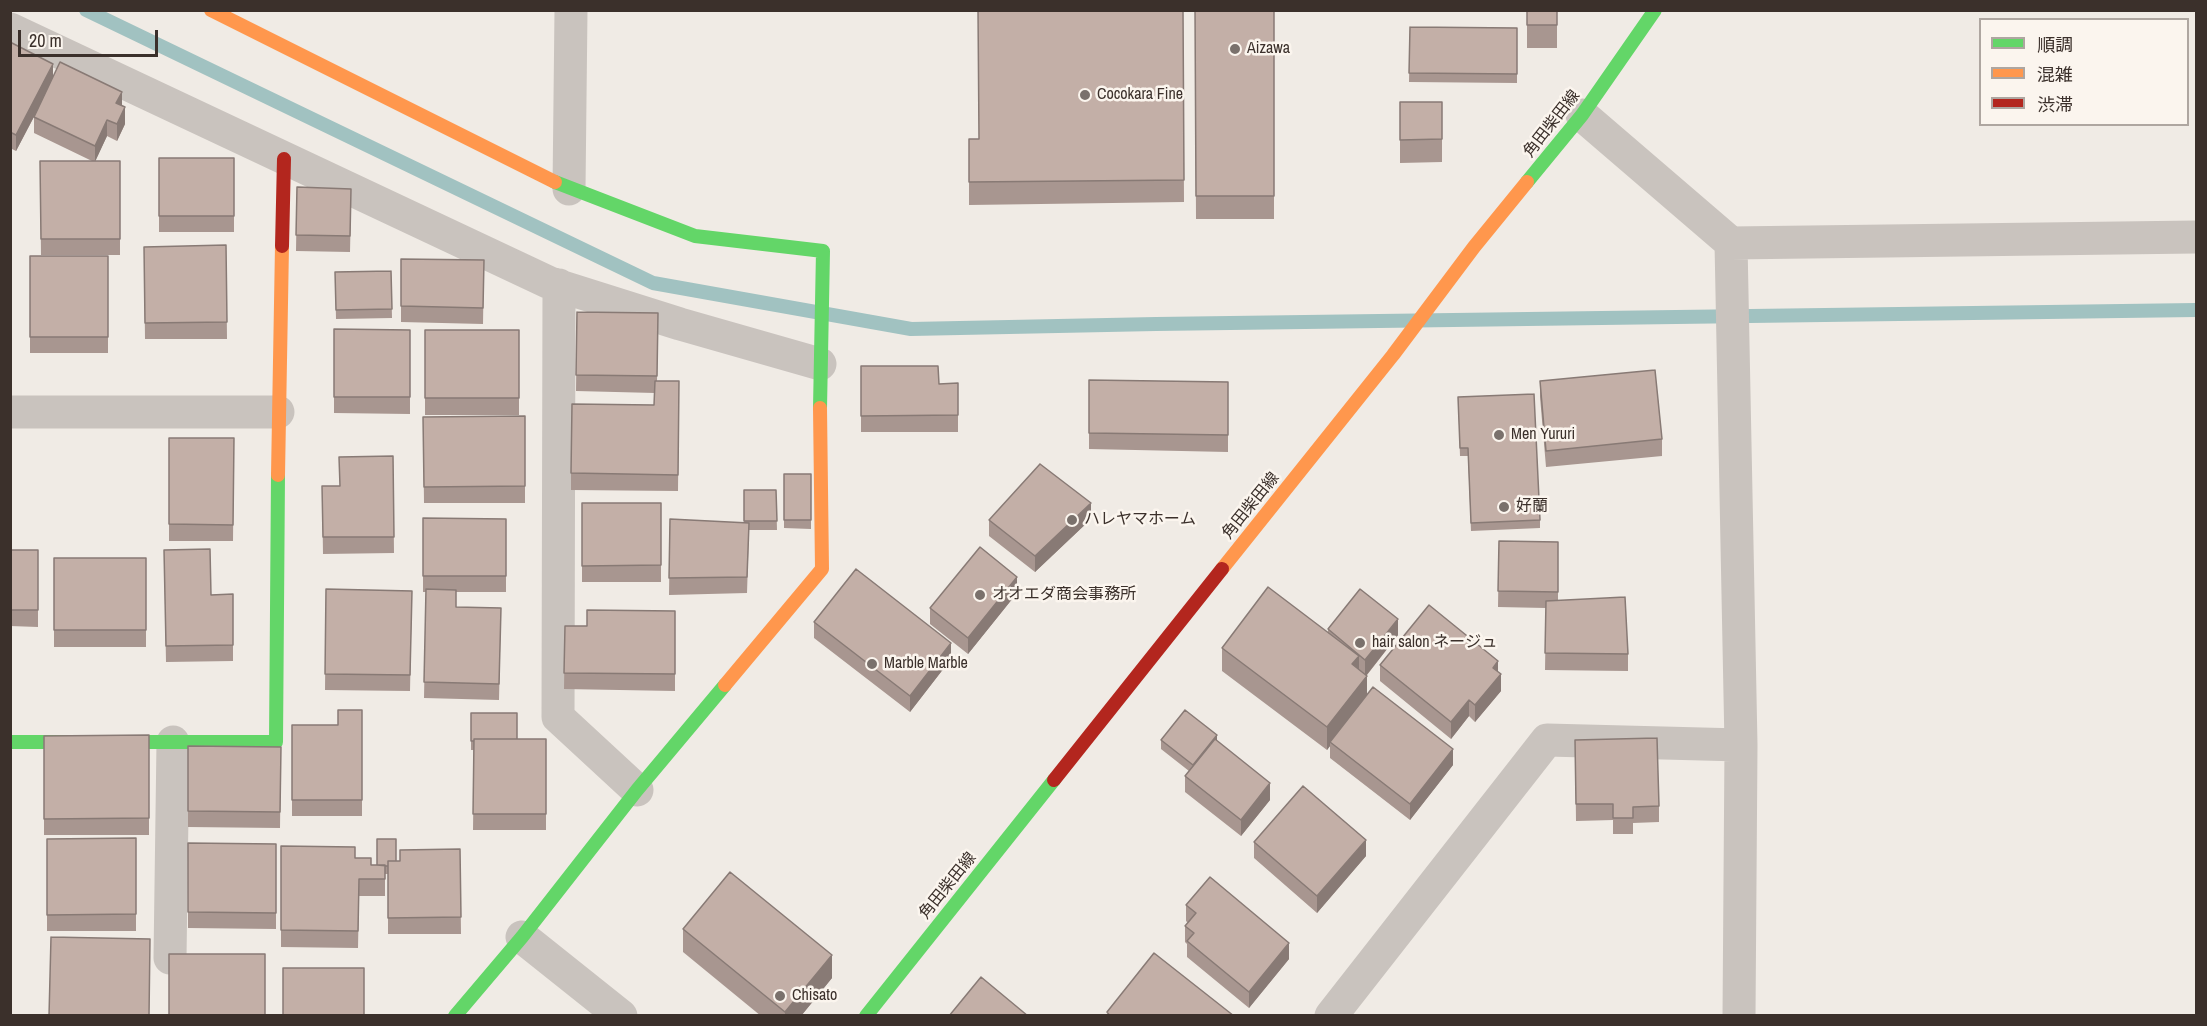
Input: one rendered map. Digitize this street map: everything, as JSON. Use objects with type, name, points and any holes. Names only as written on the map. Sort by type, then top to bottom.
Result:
[{"type":"street","points":[[211,10],[569,189],[695,236],[823,251],[820,355],[822,569],[637,790],[522,937],[454,1016]]},
{"type":"street","points":[[569,189],[571,10]]},
{"type":"street","name":"角田柴田線","points":[[866,1016],[1393,355],[1474,247],[1582,115],[1655,10]]},
{"type":"street","points":[[10,29],[550,283],[690,327],[820,355]]},
{"type":"street","points":[[1582,115],[1731,243],[2196,237]]},
{"type":"street","points":[[10,742],[276,742],[278,412],[284,159]]},
{"type":"street","points":[[1731,243],[1741,745],[1739,1016]]},
{"type":"street","points":[[559,285],[558,717],[637,790]]},
{"type":"street","points":[[10,412],[278,412]]},
{"type":"street","points":[[1331,1016],[1547,740],[1741,745]]},
{"type":"street","points":[[170,958],[173,742]]},
{"type":"street","points":[[522,937],[621,1016]]},
{"type":"building","points":[[978,10],[1183,10],[1184,180],[969,182],[969,139],[979,139]]},
{"type":"building","points":[[1195,10],[1274,10],[1274,196],[1196,196]]},
{"type":"building","points":[[1527,10],[1557,10],[1557,25],[1527,25]]},
{"type":"building","points":[[1410,27],[1517,28],[1517,74],[1409,73]]},
{"type":"building","points":[[10,42],[53,64],[16,135],[10,132]]},
{"type":"building","points":[[60,62],[122,92],[116,103],[125,107],[117,124],[107,120],[95,146],[34,117]]},
{"type":"building","points":[[1400,102],[1442,102],[1442,139],[1400,140]]},
{"type":"building","points":[[159,158],[234,158],[234,216],[159,216]]},
{"type":"building","points":[[40,161],[120,161],[120,239],[41,239]]},
{"type":"building","points":[[297,187],[351,189],[350,236],[296,235]]},
{"type":"building","points":[[226,245],[227,322],[145,323],[144,247]]},
{"type":"building","points":[[30,256],[108,256],[108,337],[30,337]]},
{"type":"building","points":[[401,259],[484,260],[483,308],[401,306]]},
{"type":"building","points":[[391,271],[392,309],[336,310],[335,272]]},
{"type":"building","points":[[577,312],[658,313],[657,376],[576,375]]},
{"type":"building","points":[[334,329],[410,330],[410,397],[334,397]]},
{"type":"building","points":[[425,330],[519,330],[519,398],[425,398]]},
{"type":"building","points":[[861,366],[938,366],[939,384],[958,383],[958,415],[861,416]]},
{"type":"building","points":[[1655,370],[1662,439],[1546,451],[1540,381]]},
{"type":"building","points":[[1089,380],[1228,382],[1228,435],[1089,433]]},
{"type":"building","points":[[655,381],[679,381],[678,475],[571,473],[572,404],[654,405]]},
{"type":"building","points":[[1534,394],[1540,520],[1471,523],[1468,448],[1460,448],[1458,397]]},
{"type":"building","points":[[525,416],[525,486],[424,487],[423,417]]},
{"type":"building","points":[[169,438],[234,438],[233,525],[169,524]]},
{"type":"building","points":[[393,456],[394,537],[323,537],[322,486],[340,486],[339,457]]},
{"type":"building","points":[[1040,464],[1091,503],[1035,556],[989,520]]},
{"type":"building","points":[[784,474],[811,474],[811,520],[784,520]]},
{"type":"building","points":[[744,490],[776,490],[777,521],[744,521]]},
{"type":"building","points":[[582,503],[661,503],[661,565],[582,566]]},
{"type":"building","points":[[423,518],[506,519],[506,576],[423,576]]},
{"type":"building","points":[[670,519],[749,523],[747,577],[669,578]]},
{"type":"building","points":[[1499,541],[1558,542],[1558,592],[1498,591]]},
{"type":"building","points":[[980,547],[1017,577],[968,638],[930,608]]},
{"type":"building","points":[[210,549],[211,595],[233,594],[233,645],[166,646],[164,550]]},
{"type":"building","points":[[10,550],[38,550],[38,610],[10,610]]},
{"type":"building","points":[[54,558],[146,558],[146,630],[54,630]]},
{"type":"building","points":[[856,569],[951,643],[910,696],[814,622]]},
{"type":"building","points":[[1268,587],[1359,656],[1352,664],[1367,676],[1327,727],[1222,648]]},
{"type":"building","points":[[326,589],[412,591],[410,675],[325,674]]},
{"type":"building","points":[[426,589],[456,590],[456,607],[501,608],[499,684],[424,682]]},
{"type":"building","points":[[1360,589],[1398,619],[1365,660],[1328,629]]},
{"type":"building","points":[[1625,597],[1628,654],[1545,653],[1546,601]]},
{"type":"building","points":[[1429,605],[1498,661],[1493,668],[1501,674],[1475,705],[1469,700],[1451,722],[1380,665]]},
{"type":"building","points":[[587,610],[675,611],[675,674],[564,673],[565,626],[587,626]]},
{"type":"building","points":[[1373,687],[1453,749],[1410,804],[1330,742]]},
{"type":"building","points":[[338,710],[362,710],[362,800],[292,800],[292,725],[338,725]]},
{"type":"building","points":[[1185,710],[1217,735],[1193,765],[1161,740]]},
{"type":"building","points":[[471,713],[517,713],[517,739],[474,739],[471,741]]},
{"type":"building","points":[[149,735],[149,818],[44,819],[44,736]]},
{"type":"building","points":[[1657,738],[1659,806],[1633,807],[1633,818],[1613,818],[1613,804],[1576,804],[1575,740]]},
{"type":"building","points":[[474,739],[546,739],[546,814],[473,814]]},
{"type":"building","points":[[1215,739],[1270,783],[1241,820],[1185,776]]},
{"type":"building","points":[[188,746],[281,747],[280,812],[188,811]]},
{"type":"building","points":[[1303,786],[1366,840],[1317,896],[1254,842]]},
{"type":"building","points":[[136,838],[136,914],[47,915],[47,839]]},
{"type":"building","points":[[377,839],[396,839],[396,861],[388,861],[388,866],[377,865]]},
{"type":"building","points":[[188,843],[276,844],[276,913],[188,912]]},
{"type":"building","points":[[281,846],[355,847],[355,858],[371,858],[371,865],[385,865],[385,879],[359,879],[358,931],[281,930]]},
{"type":"building","points":[[460,849],[461,917],[388,918],[388,861],[400,861],[400,850]]},
{"type":"building","points":[[730,872],[832,955],[785,1012],[683,929]]},
{"type":"building","points":[[1210,877],[1289,943],[1249,992],[1187,941],[1194,933],[1185,926],[1196,913],[1186,905]]},
{"type":"building","points":[[51,937],[150,939],[149,1016],[49,1016]]},
{"type":"building","points":[[1154,953],[1234,1016],[1110,1016],[1107,1012]]},
{"type":"building","points":[[169,954],[265,954],[265,1016],[169,1016]]},
{"type":"building","points":[[283,968],[364,968],[364,1016],[283,1016]]},
{"type":"building","points":[[981,977],[1028,1016],[949,1016]]},
{"type":"waterway","points":[[86,10],[653,283],[911,329],[2196,310]]},
{"type":"traffic: fast","points":[[1527,182],[1582,115],[1655,10]]},
{"type":"traffic: fast","points":[[555,182],[695,236],[823,251],[820,408]]},
{"type":"traffic: fast","points":[[10,742],[276,742],[278,475]]},
{"type":"traffic: fast","points":[[455,1016],[522,937],[637,790],[725,685]]},
{"type":"traffic: fast","points":[[866,1016],[1054,780]]},
{"type":"traffic: slow","points":[[211,10],[555,182]]},
{"type":"traffic: slow","points":[[1222,569],[1393,355],[1474,247],[1527,182]]},
{"type":"traffic: slow","points":[[278,475],[282,246]]},
{"type":"traffic: slow","points":[[725,685],[822,569],[820,408]]},
{"type":"traffic: jam","points":[[282,246],[284,159]]},
{"type":"traffic: jam","points":[[1054,780],[1222,569]]},
{"type":"place","name":"Aizawa","points":[[1235,49]]},
{"type":"place","name":"Cocokara Fine","points":[[1085,95]]},
{"type":"place","name":"Men Yururi","points":[[1499,435]]},
{"type":"place","name":"好蘭","points":[[1504,507]]},
{"type":"place","name":"ハレヤマホーム","points":[[1072,520]]},
{"type":"place","name":"オオエダ商会事務所","points":[[980,595]]},
{"type":"place","name":"hair salon ネージュ","points":[[1360,643]]},
{"type":"place","name":"Marble Marble","points":[[872,664]]},
{"type":"place","name":"Chisato","points":[[780,996]]}]
